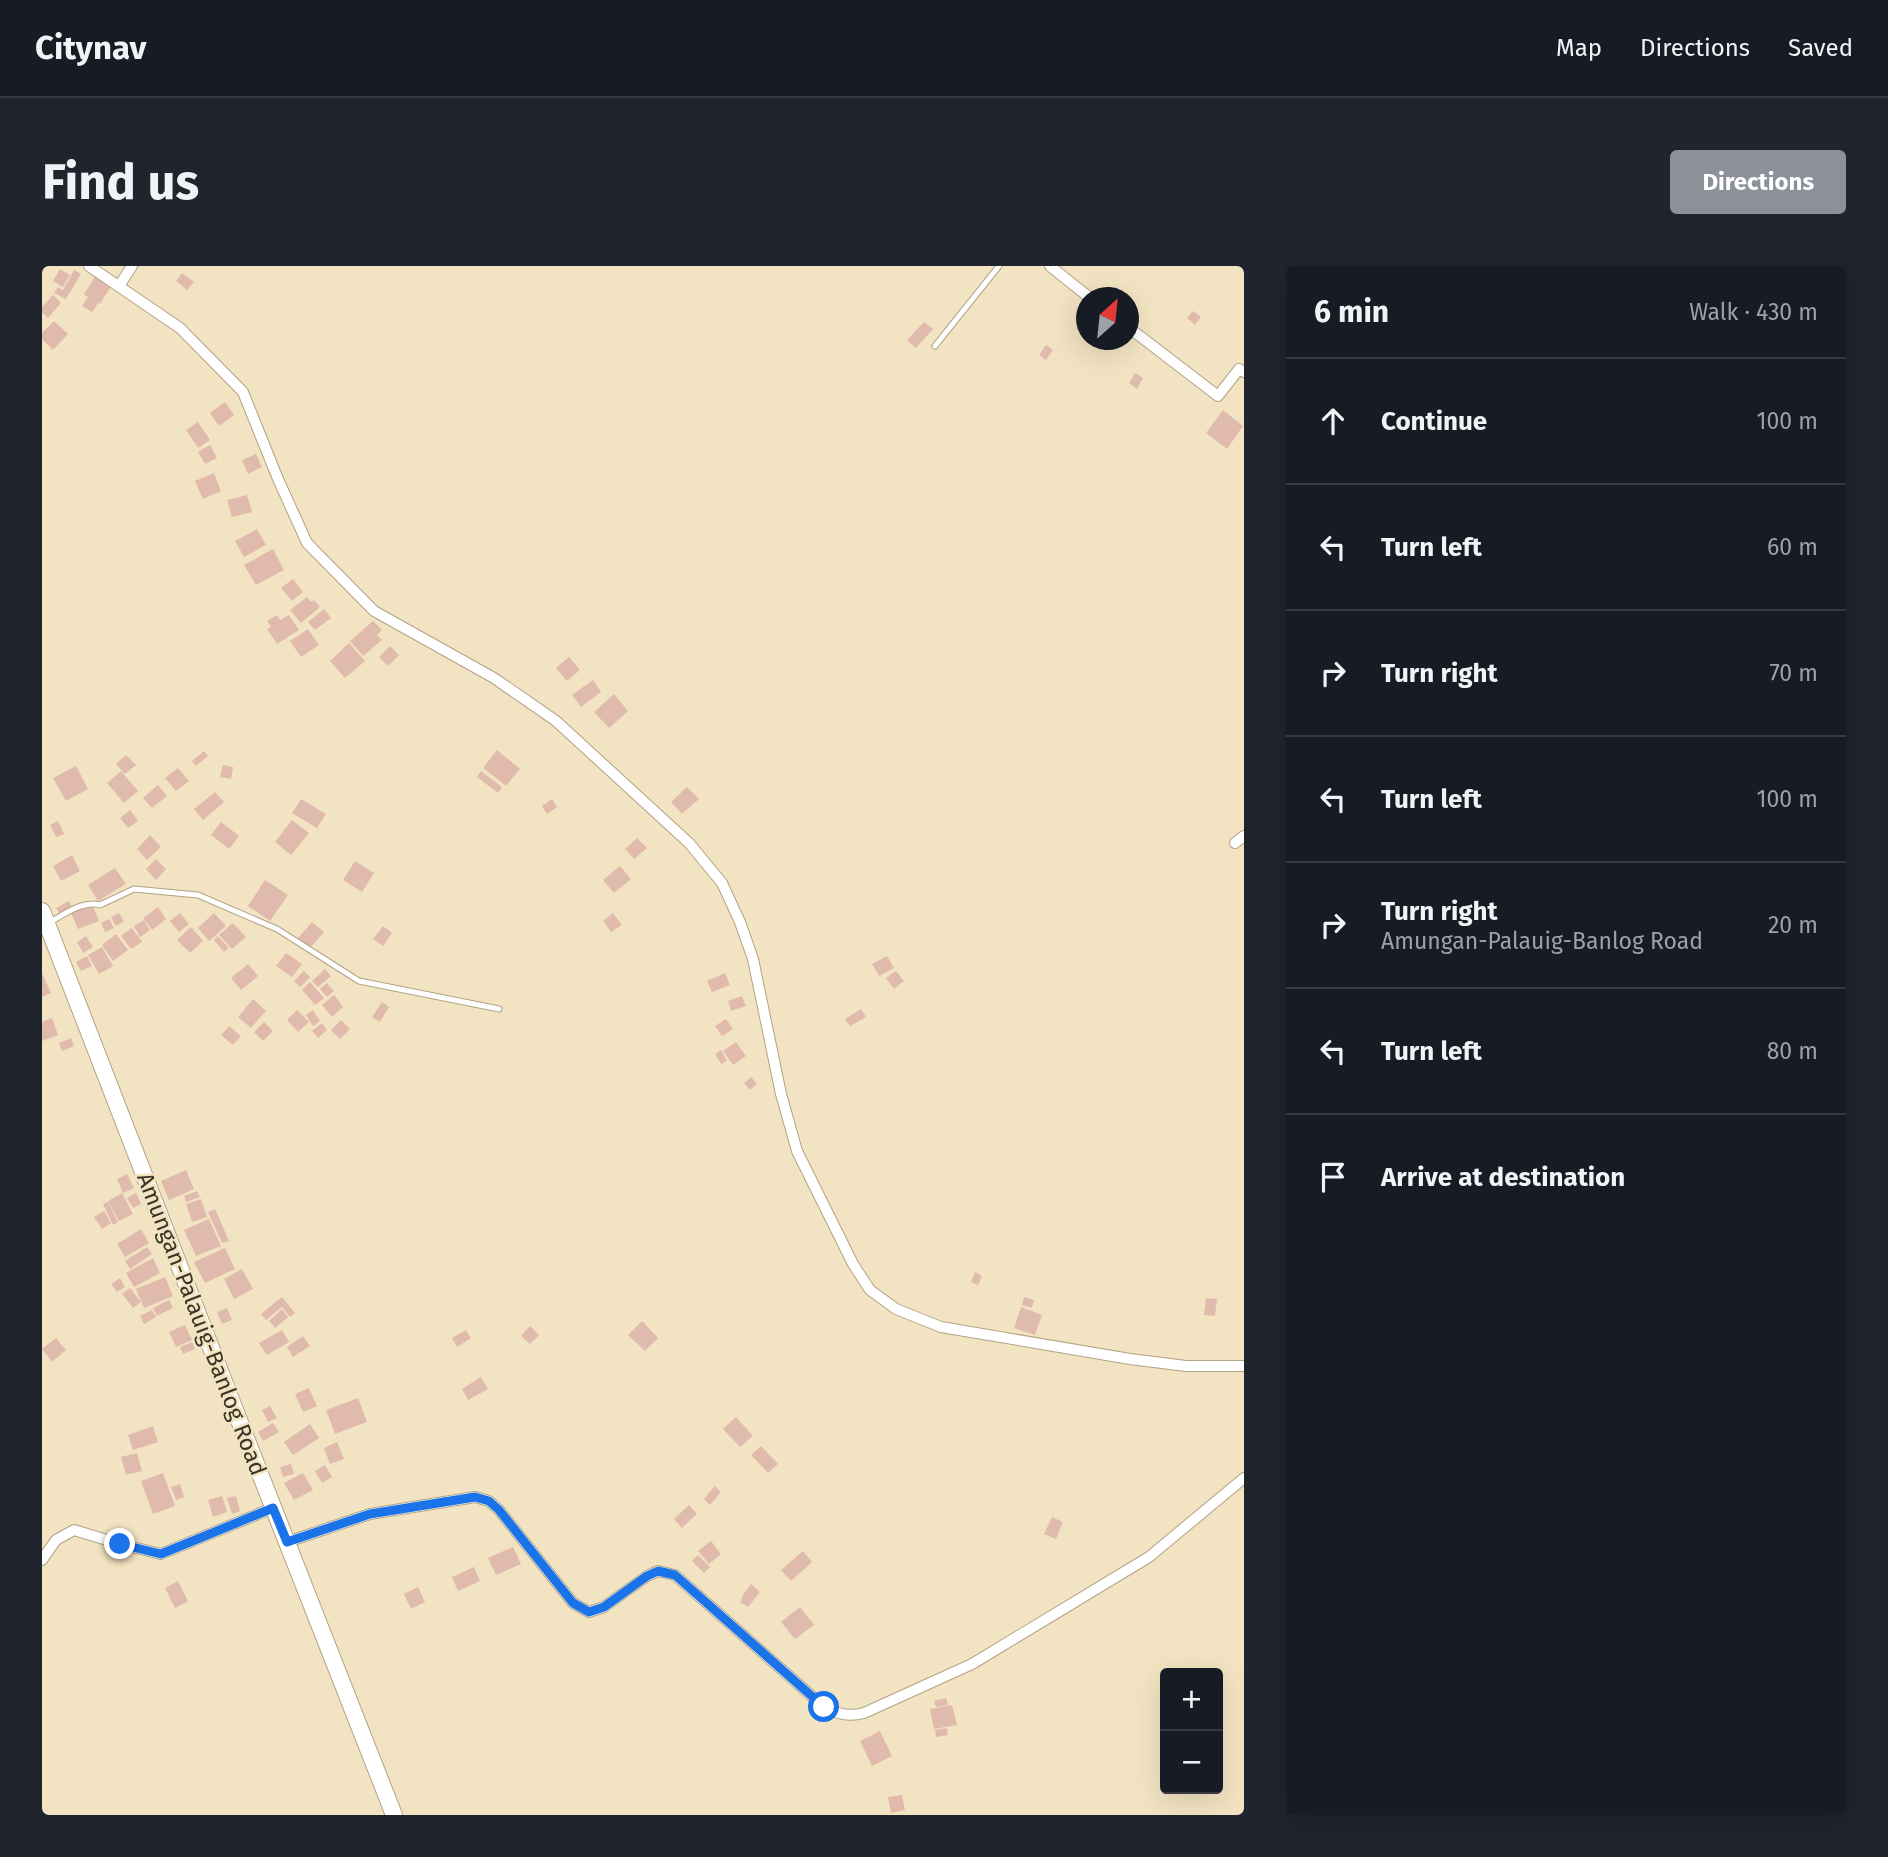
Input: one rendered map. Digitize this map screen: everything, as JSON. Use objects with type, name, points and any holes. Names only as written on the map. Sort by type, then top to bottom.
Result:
[{"type":"main road","name":"Amungan-Palauig-Banlog Road","points":[[45,917],[394,1815]]},
{"type":"street","points":[[89,266],[180,328],[243,392],[307,543],[374,611],[494,678],[556,721],[689,843],[722,883],[753,959],[781,1094],[797,1151],[853,1264],[870,1290],[896,1309],[941,1327],[1130,1359],[1186,1366],[1244,1366]]},
{"type":"street","points":[[119,286],[132,266]]},
{"type":"street","points":[[1050,266],[1076,287]]},
{"type":"street","points":[[1139,335],[1218,396],[1239,369],[1244,372]]},
{"type":"street","points":[[287,1542],[370,1514],[475,1497],[489,1501],[573,1603],[589,1612],[604,1607],[658,1571],[675,1575],[824,1707],[838,1714],[853,1716],[972,1664],[1126,1571],[1149,1557],[1244,1478]]},
{"type":"street","points":[[42,1560],[56,1540],[74,1530],[161,1554],[273,1508]]},
{"type":"lane","points":[[935,346],[999,266]]},
{"type":"lane","points":[[45,917],[92,902],[100,905],[134,889],[198,895],[276,929],[359,981],[499,1009]]},
{"type":"building","points":[[60,269],[70,275],[63,287],[53,281]]},
{"type":"building","points":[[74,270],[81,274],[66,299],[54,293],[58,287],[63,290]]},
{"type":"building","points":[[182,273],[194,282],[187,290],[176,281]]},
{"type":"building","points":[[96,275],[112,285],[92,312],[82,306],[88,297],[84,294]]},
{"type":"building","points":[[53,295],[61,303],[48,318],[42,312],[42,307]]},
{"type":"building","points":[[1193,311],[1201,317],[1195,325],[1187,318]]},
{"type":"building","points":[[54,321],[68,334],[53,350],[42,339],[42,333]]},
{"type":"building","points":[[924,322],[933,329],[916,348],[907,340]]},
{"type":"building","points":[[1046,345],[1053,350],[1046,360],[1039,355]]},
{"type":"building","points":[[1135,373],[1143,378],[1137,389],[1129,383]]},
{"type":"building","points":[[225,402],[234,415],[219,426],[210,413]]},
{"type":"building","points":[[1223,410],[1243,426],[1227,449],[1206,433]]},
{"type":"building","points":[[198,422],[210,440],[198,448],[186,430]]},
{"type":"building","points":[[210,445],[217,458],[205,464],[198,452]]},
{"type":"building","points":[[256,454],[262,467],[248,474],[242,460]]},
{"type":"building","points":[[214,473],[221,491],[203,499],[195,481]]},
{"type":"building","points":[[247,495],[252,512],[232,517],[227,500]]},
{"type":"building","points":[[257,529],[266,545],[244,557],[235,541]]},
{"type":"building","points":[[273,549],[284,570],[256,585],[244,565]]},
{"type":"building","points":[[293,579],[303,592],[292,601],[281,588]]},
{"type":"building","points":[[307,597],[320,607],[301,623],[290,610]]},
{"type":"building","points":[[324,609],[331,618],[315,630],[308,622]]},
{"type":"building","points":[[277,615],[280,620],[289,615],[299,630],[277,644],[267,629],[271,627],[267,621]]},
{"type":"building","points":[[373,621],[382,630],[377,635],[382,640],[363,656],[350,641]]},
{"type":"building","points":[[308,629],[319,645],[301,657],[290,641]]},
{"type":"building","points":[[349,643],[365,661],[345,678],[330,661]]},
{"type":"building","points":[[390,646],[399,655],[388,666],[379,657]]},
{"type":"building","points":[[569,657],[580,670],[567,681],[556,668]]},
{"type":"building","points":[[593,680],[601,692],[581,707],[572,695]]},
{"type":"building","points":[[614,694],[628,711],[609,728],[594,712]]},
{"type":"building","points":[[497,750],[520,769],[506,786],[483,768]]},
{"type":"building","points":[[204,751],[208,756],[196,766],[192,761]]},
{"type":"building","points":[[126,755],[136,765],[125,774],[116,764]]},
{"type":"building","points":[[223,765],[233,767],[231,779],[220,777]]},
{"type":"building","points":[[76,766],[88,789],[66,801],[53,778]]},
{"type":"building","points":[[178,768],[189,781],[176,791],[165,778]]},
{"type":"building","points":[[121,771],[138,791],[124,803],[107,783]]},
{"type":"building","points":[[481,771],[502,787],[498,793],[477,777]]},
{"type":"building","points":[[158,785],[167,796],[152,808],[143,798]]},
{"type":"building","points":[[687,787],[699,799],[682,814],[671,802]]},
{"type":"building","points":[[215,792],[224,802],[203,820],[194,809]]},
{"type":"building","points":[[301,799],[326,814],[317,828],[292,813]]},
{"type":"building","points":[[552,799],[557,807],[547,814],[542,806]]},
{"type":"building","points":[[130,810],[138,821],[128,828],[120,818]]},
{"type":"building","points":[[292,820],[309,833],[291,855],[275,842]]},
{"type":"building","points":[[58,821],[64,834],[56,837],[50,825]]},
{"type":"building","points":[[221,822],[239,836],[229,849],[211,835]]},
{"type":"building","points":[[150,835],[161,847],[147,860],[137,849]]},
{"type":"building","points":[[637,838],[647,848],[634,859],[625,849]]},
{"type":"building","points":[[72,855],[80,871],[61,881],[53,866]]},
{"type":"building","points":[[156,859],[166,869],[156,880],[146,869]]},
{"type":"building","points":[[355,861],[374,873],[362,892],[343,880]]},
{"type":"building","points":[[620,866],[631,879],[614,893],[603,880]]},
{"type":"building","points":[[115,868],[126,884],[98,901],[88,885]]},
{"type":"building","points":[[265,880],[288,895],[270,921],[248,906]]},
{"type":"building","points":[[69,901],[72,907],[60,914],[56,908]]},
{"type":"building","points":[[92,904],[99,921],[78,929],[71,913]]},
{"type":"building","points":[[158,907],[166,919],[152,930],[143,918]]},
{"type":"building","points":[[119,913],[124,921],[116,926],[111,917]]},
{"type":"building","points":[[180,913],[189,924],[179,932],[170,921]]},
{"type":"building","points":[[214,913],[226,926],[209,941],[198,928]]},
{"type":"building","points":[[613,913],[622,925],[611,932],[603,921]]},
{"type":"building","points":[[109,919],[114,928],[105,932],[101,923]]},
{"type":"building","points":[[144,920],[150,930],[140,937],[134,926]]},
{"type":"building","points":[[312,922],[324,932],[310,948],[298,938]]},
{"type":"building","points":[[233,923],[246,937],[232,949],[219,935]]},
{"type":"building","points":[[383,926],[392,933],[383,946],[373,939]]},
{"type":"building","points":[[191,927],[203,941],[190,953],[177,940]]},
{"type":"building","points":[[132,928],[142,942],[131,949],[121,936]]},
{"type":"building","points":[[116,934],[128,950],[113,961],[102,945]]},
{"type":"building","points":[[86,936],[93,947],[83,953],[77,942]]},
{"type":"building","points":[[218,936],[229,948],[224,952],[214,940]]},
{"type":"building","points":[[102,947],[113,966],[99,974],[88,955]]},
{"type":"building","points":[[286,953],[302,964],[292,977],[276,966]]},
{"type":"building","points":[[87,956],[92,966],[81,971],[76,962]]},
{"type":"building","points":[[887,956],[894,968],[879,976],[872,964]]},
{"type":"building","points":[[248,964],[258,976],[241,990],[231,978]]},
{"type":"building","points":[[325,969],[331,976],[318,987],[312,981]]},
{"type":"building","points":[[304,971],[310,977],[300,987],[294,981]]},
{"type":"building","points":[[896,971],[904,981],[894,989],[886,978]]},
{"type":"building","points":[[42,973],[51,993],[42,997]]},
{"type":"building","points":[[725,973],[730,985],[712,992],[707,981]]},
{"type":"building","points":[[310,982],[324,998],[315,1005],[302,990]]},
{"type":"building","points":[[327,983],[334,991],[327,997],[320,989]]},
{"type":"building","points":[[334,995],[343,1007],[332,1017],[322,1005]]},
{"type":"building","points":[[742,996],[746,1006],[731,1011],[728,1001]]},
{"type":"building","points":[[253,999],[266,1011],[251,1028],[238,1017]]},
{"type":"building","points":[[382,1002],[389,1007],[380,1022],[372,1017]]},
{"type":"building","points":[[861,1009],[866,1017],[850,1026],[845,1019]]},
{"type":"building","points":[[297,1010],[309,1022],[298,1032],[287,1020]]},
{"type":"building","points":[[313,1010],[320,1021],[313,1026],[306,1015]]},
{"type":"building","points":[[52,1018],[58,1035],[42,1041],[42,1022]]},
{"type":"building","points":[[726,1019],[733,1029],[722,1036],[715,1026]]},
{"type":"building","points":[[341,1020],[350,1029],[340,1039],[331,1030]]},
{"type":"building","points":[[264,1022],[273,1031],[263,1041],[254,1032]]},
{"type":"building","points":[[322,1023],[327,1030],[318,1038],[312,1031]]},
{"type":"building","points":[[229,1026],[241,1036],[233,1045],[221,1035]]},
{"type":"building","points":[[71,1038],[74,1046],[62,1051],[59,1043]]},
{"type":"building","points":[[736,1042],[746,1056],[733,1065],[723,1051]]},
{"type":"building","points":[[721,1050],[727,1061],[721,1064],[715,1054]]},
{"type":"building","points":[[751,1077],[757,1084],[750,1090],[744,1083]]},
{"type":"building","points":[[186,1170],[194,1189],[169,1200],[161,1181]]},
{"type":"building","points":[[127,1174],[134,1188],[123,1193],[117,1179]]},
{"type":"building","points":[[197,1191],[200,1197],[186,1202],[184,1196]]},
{"type":"building","points":[[122,1193],[133,1214],[119,1221],[108,1201]]},
{"type":"building","points":[[136,1193],[141,1204],[133,1208],[127,1198]]},
{"type":"building","points":[[201,1199],[207,1217],[192,1222],[186,1204]]},
{"type":"building","points":[[108,1202],[118,1222],[113,1225],[103,1204]]},
{"type":"building","points":[[215,1209],[229,1241],[222,1243],[208,1212]]},
{"type":"building","points":[[104,1211],[111,1223],[102,1229],[94,1217]]},
{"type":"building","points":[[209,1219],[221,1246],[196,1256],[184,1230]]},
{"type":"building","points":[[141,1229],[149,1243],[125,1257],[117,1244]]},
{"type":"building","points":[[147,1247],[152,1254],[130,1269],[125,1261]]},
{"type":"building","points":[[225,1248],[235,1269],[205,1283],[194,1262]]},
{"type":"building","points":[[153,1258],[160,1273],[134,1287],[126,1273]]},
{"type":"building","points":[[242,1269],[253,1289],[234,1299],[224,1279]]},
{"type":"building","points":[[975,1272],[982,1276],[978,1285],[971,1282]]},
{"type":"building","points":[[165,1277],[173,1296],[144,1308],[136,1289]]},
{"type":"building","points":[[120,1278],[125,1287],[117,1292],[111,1284]]},
{"type":"building","points":[[130,1288],[141,1302],[133,1308],[122,1294]]},
{"type":"building","points":[[282,1297],[295,1313],[290,1317],[282,1307],[266,1320],[261,1314]]},
{"type":"building","points":[[1024,1297],[1034,1300],[1032,1308],[1022,1305]]},
{"type":"building","points":[[1206,1298],[1217,1299],[1215,1316],[1204,1315]]},
{"type":"building","points":[[169,1300],[173,1308],[157,1316],[153,1308]]},
{"type":"building","points":[[1021,1307],[1042,1315],[1035,1335],[1014,1328]]},
{"type":"building","points":[[227,1308],[232,1320],[222,1324],[217,1312]]},
{"type":"building","points":[[282,1309],[288,1317],[275,1328],[269,1321]]},
{"type":"building","points":[[152,1310],[156,1317],[144,1324],[140,1316]]},
{"type":"building","points":[[642,1321],[658,1338],[645,1351],[628,1335]]},
{"type":"building","points":[[185,1325],[192,1340],[176,1347],[169,1332]]},
{"type":"building","points":[[530,1326],[539,1335],[530,1344],[521,1336]]},
{"type":"building","points":[[282,1330],[289,1342],[267,1355],[259,1343]]},
{"type":"building","points":[[466,1330],[471,1338],[457,1347],[452,1338]]},
{"type":"building","points":[[303,1336],[310,1346],[293,1357],[287,1347]]},
{"type":"building","points":[[56,1338],[66,1350],[52,1362],[42,1349]]},
{"type":"building","points":[[192,1342],[195,1349],[183,1354],[180,1347]]},
{"type":"building","points":[[481,1377],[488,1389],[468,1400],[462,1389]]},
{"type":"building","points":[[309,1388],[317,1406],[303,1412],[295,1394]]},
{"type":"building","points":[[358,1398],[367,1422],[335,1434],[326,1410]]},
{"type":"building","points":[[270,1406],[277,1418],[268,1422],[262,1410]]},
{"type":"building","points":[[736,1417],[753,1436],[740,1447],[723,1429]]},
{"type":"building","points":[[273,1423],[279,1432],[263,1441],[258,1432]]},
{"type":"building","points":[[310,1424],[319,1438],[293,1455],[284,1442]]},
{"type":"building","points":[[153,1426],[158,1442],[133,1450],[128,1435]]},
{"type":"building","points":[[337,1442],[344,1459],[330,1464],[324,1448]]},
{"type":"building","points":[[761,1446],[778,1464],[768,1473],[751,1455]]},
{"type":"building","points":[[137,1453],[142,1471],[126,1475],[121,1457]]},
{"type":"building","points":[[291,1464],[294,1474],[283,1477],[280,1467]]},
{"type":"building","points":[[325,1465],[332,1477],[322,1483],[315,1471]]},
{"type":"building","points":[[163,1473],[175,1506],[153,1514],[141,1481]]},
{"type":"building","points":[[303,1473],[313,1490],[294,1500],[284,1483]]},
{"type":"building","points":[[180,1484],[184,1497],[176,1500],[171,1487]]},
{"type":"building","points":[[715,1486],[721,1492],[710,1505],[704,1499]]},
{"type":"building","points":[[222,1496],[227,1512],[213,1517],[208,1500]]},
{"type":"building","points":[[236,1496],[240,1511],[232,1514],[227,1498]]},
{"type":"building","points":[[689,1505],[697,1514],[682,1528],[674,1519]]},
{"type":"building","points":[[1052,1517],[1063,1522],[1056,1539],[1044,1534]]},
{"type":"building","points":[[711,1541],[721,1554],[709,1564],[698,1551]]},
{"type":"building","points":[[513,1547],[521,1564],[496,1575],[488,1558]]},
{"type":"building","points":[[803,1551],[812,1562],[791,1581],[781,1570]]},
{"type":"building","points":[[698,1555],[710,1567],[704,1573],[692,1561]]},
{"type":"building","points":[[474,1567],[480,1581],[458,1591],[452,1577]]},
{"type":"building","points":[[178,1581],[188,1601],[175,1608],[165,1588]]},
{"type":"building","points":[[751,1584],[760,1592],[748,1607],[740,1602]]},
{"type":"building","points":[[418,1587],[425,1602],[411,1609],[404,1594]]},
{"type":"building","points":[[800,1607],[814,1625],[795,1639],[781,1622]]},
{"type":"building","points":[[946,1698],[948,1705],[936,1707],[934,1701]]},
{"type":"building","points":[[952,1705],[957,1725],[934,1729],[930,1709]]},
{"type":"building","points":[[947,1728],[948,1735],[936,1737],[935,1730]]},
{"type":"building","points":[[880,1731],[892,1756],[872,1766],[860,1741]]},
{"type":"building","points":[[902,1795],[905,1810],[891,1813],[888,1797]]},
{"type":"route","points":[[120,1544],[161,1554],[273,1508],[287,1542],[370,1514],[475,1497],[489,1501],[499,1510],[573,1603],[589,1612],[604,1607],[658,1571],[675,1575],[824,1707]]}]
